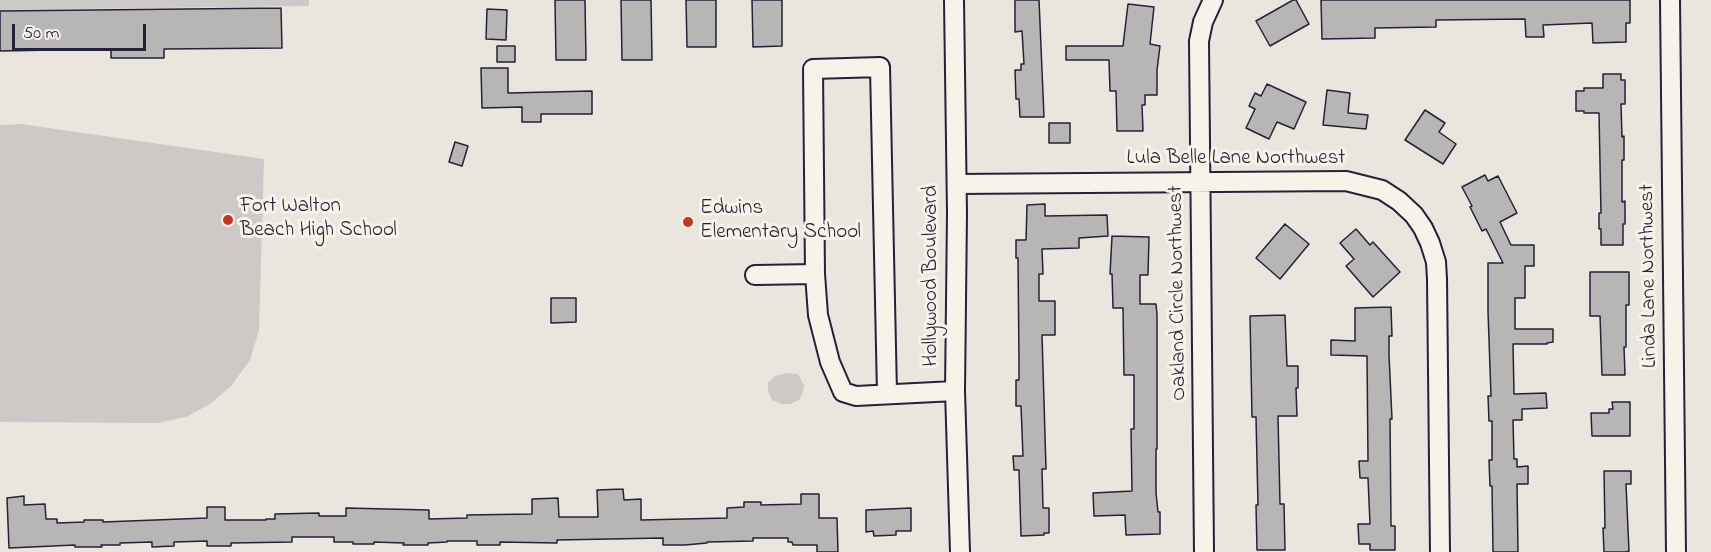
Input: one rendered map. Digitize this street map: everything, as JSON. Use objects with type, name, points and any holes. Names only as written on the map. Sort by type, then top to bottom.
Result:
[{"type":"street","name":"Hollywood Boulevard","points":[[954,0],[957,184],[955,391],[960,552]]},
{"type":"street","name":"Oakland Circle Northwest","points":[[1204,552],[1199,41],[1203,22],[1213,0]]},
{"type":"street","name":"Linda Lane Northwest","points":[[1670,0],[1676,552]]},
{"type":"street","points":[[887,394],[880,67],[813,69],[815,274],[818,315],[830,362],[843,392],[856,396],[955,391]]},
{"type":"street","name":"Lula Belle Lane Northwest","points":[[957,184],[1346,181],[1382,190],[1399,201],[1414,215],[1423,228],[1436,262],[1440,552]]},
{"type":"street","points":[[755,275],[815,274]]},
{"type":"shaded area","points":[[0,0],[309,0],[309,6],[0,10]]},
{"type":"shaded area","points":[[21,124],[264,159],[259,330],[250,360],[231,386],[210,404],[186,417],[157,423],[0,422],[0,125]]},
{"type":"shaded area","points":[[788,373],[798,374],[804,385],[803,392],[799,400],[790,404],[782,404],[772,400],[768,391],[768,383],[775,376]]},
{"type":"building","points":[[555,0],[585,0],[586,60],[556,60]]},
{"type":"building","points":[[621,0],[651,0],[652,60],[622,60]]},
{"type":"building","points":[[686,0],[716,0],[716,47],[687,47]]},
{"type":"building","points":[[752,0],[782,0],[782,46],[753,47]]},
{"type":"building","points":[[1015,0],[1039,0],[1044,117],[1020,117],[1019,99],[1016,99],[1015,70],[1021,70],[1021,64],[1024,64],[1022,31],[1015,32]]},
{"type":"building","points":[[1296,0],[1309,24],[1270,46],[1256,21]]},
{"type":"building","points":[[1321,0],[1630,0],[1630,23],[1626,23],[1626,42],[1593,43],[1592,23],[1543,25],[1544,37],[1526,37],[1525,19],[1436,20],[1436,27],[1375,28],[1375,38],[1322,39]]},
{"type":"building","points":[[1128,4],[1154,7],[1150,44],[1160,46],[1157,95],[1145,95],[1145,105],[1142,105],[1143,131],[1117,131],[1116,91],[1110,91],[1109,60],[1066,60],[1066,46],[1123,46]]},
{"type":"building","points":[[281,8],[282,48],[164,49],[164,58],[111,58],[111,49],[0,51],[0,11]]},
{"type":"building","points":[[487,9],[507,10],[506,40],[486,39]]},
{"type":"building","points":[[497,46],[515,46],[515,62],[497,62]]},
{"type":"building","points":[[481,68],[508,68],[508,93],[592,91],[592,114],[541,114],[541,122],[522,122],[522,107],[482,108]]},
{"type":"building","points":[[1603,74],[1621,74],[1621,80],[1625,80],[1625,104],[1621,104],[1622,137],[1624,136],[1622,202],[1625,201],[1623,245],[1601,245],[1599,113],[1576,111],[1576,91],[1584,91],[1584,88],[1603,88]]},
{"type":"building","points":[[1267,84],[1306,102],[1294,129],[1277,122],[1269,139],[1246,128],[1255,109],[1249,106],[1255,93],[1261,96]]},
{"type":"building","points":[[1327,90],[1350,93],[1348,113],[1368,115],[1366,129],[1323,125]]},
{"type":"building","points":[[1425,110],[1445,123],[1439,132],[1456,144],[1443,164],[1405,140]]},
{"type":"building","points":[[1049,123],[1070,123],[1070,143],[1049,143]]},
{"type":"building","points":[[455,142],[468,146],[462,166],[449,162]]},
{"type":"building","points":[[1485,175],[1488,181],[1498,176],[1517,213],[1500,222],[1511,245],[1534,245],[1534,266],[1525,266],[1525,298],[1515,298],[1515,329],[1553,329],[1553,342],[1513,344],[1514,394],[1546,393],[1547,408],[1522,409],[1522,420],[1513,420],[1514,459],[1517,459],[1517,467],[1528,466],[1528,484],[1517,484],[1518,552],[1493,552],[1492,486],[1490,486],[1489,460],[1492,460],[1492,421],[1489,421],[1488,396],[1491,396],[1488,263],[1503,263],[1486,229],[1482,231],[1462,187]]},
{"type":"building","points":[[1045,204],[1045,216],[1107,215],[1108,236],[1079,238],[1079,248],[1042,249],[1043,274],[1039,274],[1039,301],[1055,301],[1055,335],[1042,335],[1046,469],[1042,469],[1043,508],[1049,508],[1049,533],[1021,536],[1019,470],[1014,470],[1013,456],[1023,456],[1021,406],[1016,406],[1019,360],[1016,240],[1026,240],[1027,205]]},
{"type":"building","points":[[1285,224],[1309,244],[1280,279],[1256,258]]},
{"type":"building","points":[[1356,229],[1370,245],[1373,242],[1400,272],[1373,297],[1346,266],[1354,259],[1340,243]]},
{"type":"building","points":[[1112,236],[1149,237],[1148,275],[1140,275],[1140,304],[1156,304],[1157,315],[1156,493],[1158,512],[1160,512],[1160,534],[1126,535],[1125,515],[1094,516],[1093,493],[1132,491],[1131,429],[1134,429],[1134,375],[1124,375],[1123,308],[1113,308],[1112,274],[1110,274]]},
{"type":"building","points":[[1590,272],[1629,272],[1629,305],[1626,305],[1626,347],[1624,347],[1625,375],[1602,375],[1600,316],[1590,316]]},
{"type":"building","points":[[551,298],[576,298],[576,322],[551,323]]},
{"type":"building","points":[[1391,307],[1392,336],[1389,336],[1389,355],[1392,419],[1390,419],[1391,526],[1395,526],[1395,550],[1370,550],[1370,544],[1359,544],[1358,524],[1370,524],[1368,478],[1360,478],[1359,461],[1368,461],[1367,356],[1331,355],[1331,340],[1355,341],[1355,308]]},
{"type":"building","points":[[1285,315],[1287,366],[1298,366],[1298,388],[1296,388],[1297,416],[1278,416],[1280,504],[1284,504],[1285,550],[1257,550],[1256,417],[1252,417],[1250,316]]},
{"type":"building","points":[[1612,402],[1630,402],[1630,436],[1592,436],[1591,413],[1609,413],[1609,409],[1613,409]]},
{"type":"building","points":[[1604,471],[1631,471],[1631,484],[1626,484],[1629,551],[1626,552],[1604,552]]},
{"type":"building","points":[[623,489],[624,500],[641,499],[641,520],[727,518],[727,508],[744,507],[744,502],[761,502],[761,505],[801,504],[801,494],[819,494],[819,518],[837,518],[838,552],[817,552],[817,545],[793,545],[792,542],[788,542],[788,538],[753,538],[753,541],[685,545],[663,545],[663,538],[557,540],[557,543],[500,542],[500,545],[477,545],[477,541],[447,541],[428,543],[428,545],[403,545],[404,543],[334,542],[334,537],[292,537],[292,542],[231,543],[231,546],[207,546],[207,541],[174,542],[174,546],[152,547],[152,542],[101,545],[102,547],[75,547],[75,545],[9,548],[7,498],[24,496],[24,505],[45,504],[46,519],[57,519],[57,523],[84,522],[84,520],[103,520],[103,522],[207,518],[207,507],[225,507],[225,520],[275,519],[275,514],[319,513],[319,516],[346,516],[346,508],[429,510],[429,519],[467,518],[467,515],[532,514],[532,499],[558,498],[559,517],[598,517],[597,490]]},
{"type":"building","points":[[911,508],[911,531],[896,531],[896,535],[874,536],[873,531],[866,532],[866,510]]},
{"type":"place","name":"Fort Walton Beach High School","points":[[228,220]]},
{"type":"place","name":"Edwins Elementary School","points":[[688,222]]}]
